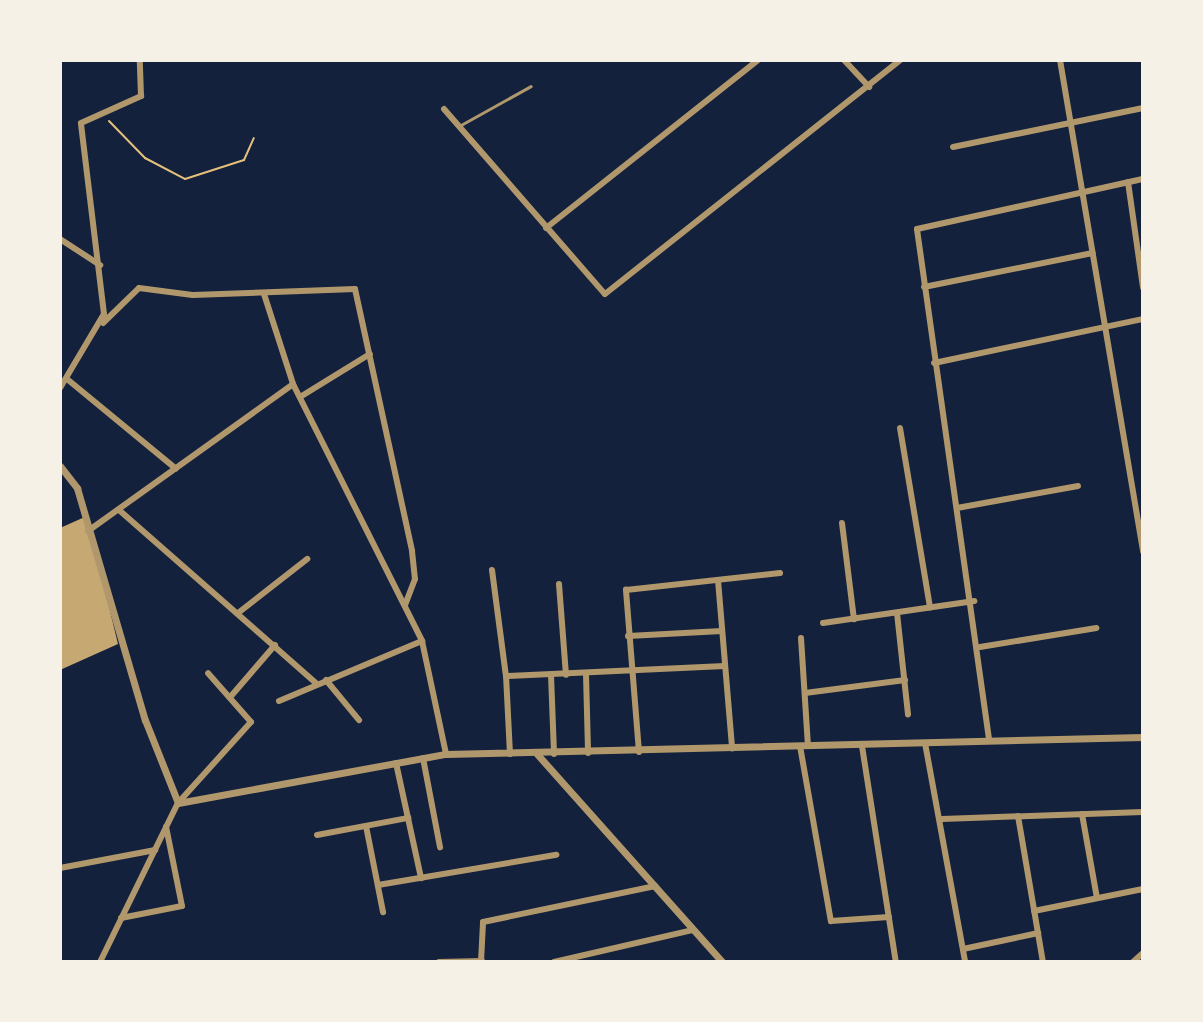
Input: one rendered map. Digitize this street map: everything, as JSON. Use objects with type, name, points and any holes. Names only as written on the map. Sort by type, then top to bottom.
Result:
[{"type":"street","points":[[103,323],[100,265],[81,126],[144,93],[140,60]]},
{"type":"street","points":[[546,228],[758,60]]},
{"type":"street","points":[[844,60],[869,87]]},
{"type":"street","points":[[444,109],[595,289],[613,293],[900,60]]},
{"type":"street","points":[[1060,60],[1084,190],[1103,329],[1141,521],[1143,552]]},
{"type":"street","points":[[953,147],[1073,125],[1143,108]]},
{"type":"street","points":[[989,739],[974,601],[915,239],[920,225],[1143,179]]},
{"type":"street","points":[[1128,182],[1143,288]]},
{"type":"street","points":[[60,239],[100,265]]},
{"type":"street","points":[[924,287],[1093,253]]},
{"type":"street","points":[[60,388],[103,323],[139,288],[264,294],[351,286],[370,354],[412,551],[415,579],[405,605]]},
{"type":"street","points":[[264,294],[293,384],[422,641],[446,754]]},
{"type":"street","points":[[934,363],[1143,319]]},
{"type":"street","points":[[300,397],[370,354]]},
{"type":"street","points":[[67,379],[176,469]]},
{"type":"street","points":[[88,532],[293,384]]},
{"type":"street","points":[[900,428],[930,608]]},
{"type":"street","points":[[60,466],[77,488],[169,793],[178,803]]},
{"type":"street","points":[[957,508],[1078,486]]},
{"type":"street","points":[[119,510],[316,683]]},
{"type":"street","points":[[842,523],[854,619]]},
{"type":"street","points":[[238,613],[307,559]]},
{"type":"street","points":[[492,570],[506,676],[510,754]]},
{"type":"street","points":[[639,752],[628,636],[629,587],[780,573]]},
{"type":"street","points":[[718,580],[732,748]]},
{"type":"street","points":[[559,584],[566,675]]},
{"type":"street","points":[[823,623],[974,601]]},
{"type":"street","points":[[897,613],[908,714]]},
{"type":"street","points":[[980,647],[1096,628]]},
{"type":"street","points":[[628,636],[722,631]]},
{"type":"street","points":[[801,638],[805,693],[804,746],[831,921],[889,917]]},
{"type":"street","points":[[279,701],[422,641]]},
{"type":"street","points":[[232,695],[275,645]]},
{"type":"street","points":[[506,676],[725,666]]},
{"type":"street","points":[[100,962],[178,803],[251,722],[232,695],[208,673]]},
{"type":"street","points":[[586,674],[588,753]]},
{"type":"street","points":[[551,675],[554,754]]},
{"type":"street","points":[[326,680],[359,720]]},
{"type":"street","points":[[805,693],[905,680]]},
{"type":"street","points":[[178,803],[446,754],[639,752],[989,739],[1143,737]]},
{"type":"street","points":[[925,743],[942,819],[965,962]]},
{"type":"street","points":[[862,746],[896,962]]},
{"type":"street","points":[[537,754],[722,962]]},
{"type":"street","points":[[423,758],[440,847]]},
{"type":"street","points":[[396,763],[421,878]]},
{"type":"street","points":[[942,819],[1143,812]]},
{"type":"street","points":[[1082,814],[1097,898]]},
{"type":"street","points":[[1018,816],[1043,962]]},
{"type":"street","points":[[317,835],[408,818]]},
{"type":"street","points":[[366,826],[383,912]]},
{"type":"street","points":[[121,918],[182,906],[166,827]]},
{"type":"street","points":[[60,868],[155,850]]},
{"type":"street","points":[[378,885],[556,855]]},
{"type":"street","points":[[439,962],[482,961],[483,922],[655,886]]},
{"type":"street","points":[[1034,911],[1143,889]]},
{"type":"street","points":[[554,962],[693,930]]},
{"type":"street","points":[[963,949],[1038,933]]},
{"type":"street","points":[[1133,962],[1143,953]]},
{"type":"lane","points":[[459,126],[531,86]]},
{"type":"path","points":[[104,113],[145,158],[185,179],[244,160],[254,138]]},
{"type":"building","points":[[87,516],[118,644],[60,670],[60,528]]}]
